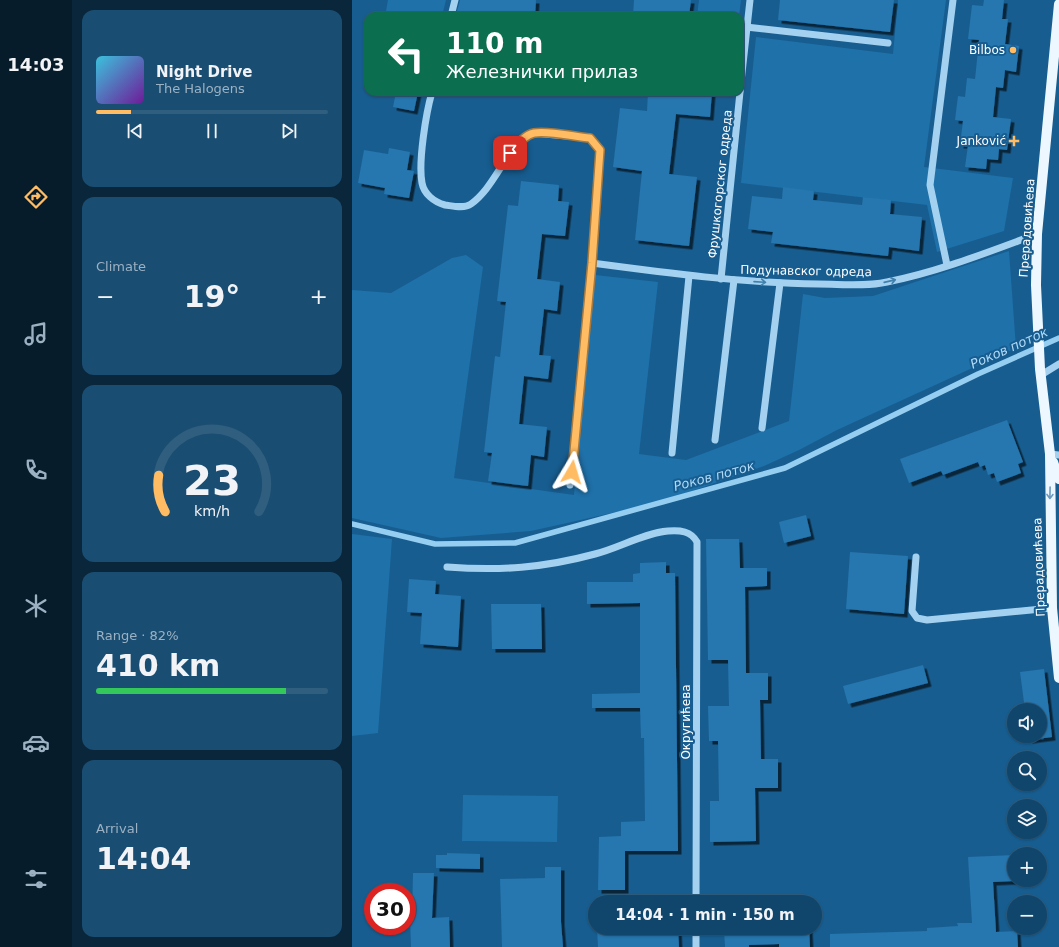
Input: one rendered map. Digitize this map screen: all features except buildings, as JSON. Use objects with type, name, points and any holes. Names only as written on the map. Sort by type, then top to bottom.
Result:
[{"type":"main road","name":"Прерадовићева","points":[[1059,4],[1037,234],[1037,317],[1040,372],[1059,480]]},
{"type":"main road","name":"Прерадовићева","points":[[1055,455],[1052,608],[1059,678]]},
{"type":"street","points":[[452,12],[455,0]]},
{"type":"street","name":"Фрушкогорског одреда","points":[[744,49],[750,0]]},
{"type":"street","points":[[947,265],[930,185],[953,0]]},
{"type":"street","points":[[746,27],[888,43]]},
{"type":"street","points":[[431,96],[425,132],[422,183],[426,193],[442,204],[456,207],[470,204],[484,190],[510,153],[526,137],[533,133],[590,138],[600,150],[592,263],[570,485]]},
{"type":"street","name":"Фрушкогорског одреда","points":[[721,279],[740,96]]},
{"type":"street","name":"Подунавског одреда","points":[[592,263],[721,279],[780,283],[863,285],[887,283],[947,265],[1037,234]]},
{"type":"street","points":[[672,453],[689,276]]},
{"type":"street","points":[[715,440],[734,280]]},
{"type":"street","points":[[762,428],[780,283]]},
{"type":"street","points":[[1040,372],[1059,364]]},
{"type":"street","name":"Округићева","points":[[447,567],[486,570],[522,568],[596,554],[668,531],[687,532],[693,535],[697,542],[696,895]]},
{"type":"street","points":[[916,557],[912,611],[917,618],[927,620],[1052,608]]},
{"type":"street","points":[[696,935],[696,947]]},
{"type":"shaded area","points":[[388,0],[446,0],[443,12],[386,11]]},
{"type":"shaded area","points":[[699,0],[741,0],[740,12],[698,12]]},
{"type":"shaded area","points":[[898,0],[946,0],[924,167],[1013,178],[1004,231],[937,252],[927,205],[741,183],[756,37],[893,54]]},
{"type":"shaded area","points":[[1009,251],[1016,348],[837,430],[764,466],[657,503],[531,531],[441,538],[352,518],[352,290],[391,293],[452,258],[466,255],[483,267],[454,478],[574,495],[595,275],[658,282],[639,454],[686,460],[789,421],[803,294],[825,298],[873,296]]},
{"type":"shaded area","points":[[352,534],[392,539],[378,733],[352,736]]},
{"type":"shaded area","points":[[463,795],[558,796],[557,842],[462,841]]},
{"type":"waterway","name":"Роков поток","points":[[352,524],[435,544],[515,543],[785,468],[978,374],[1059,338]]},
{"type":"place","name":"Bilbos","points":[[1013,50]]},
{"type":"place","name":"Janković","points":[[1014,141]]},
{"type":"route","points":[[510,153],[526,137],[533,133],[590,138],[596,143],[600,150],[592,263],[572,472]]}]
